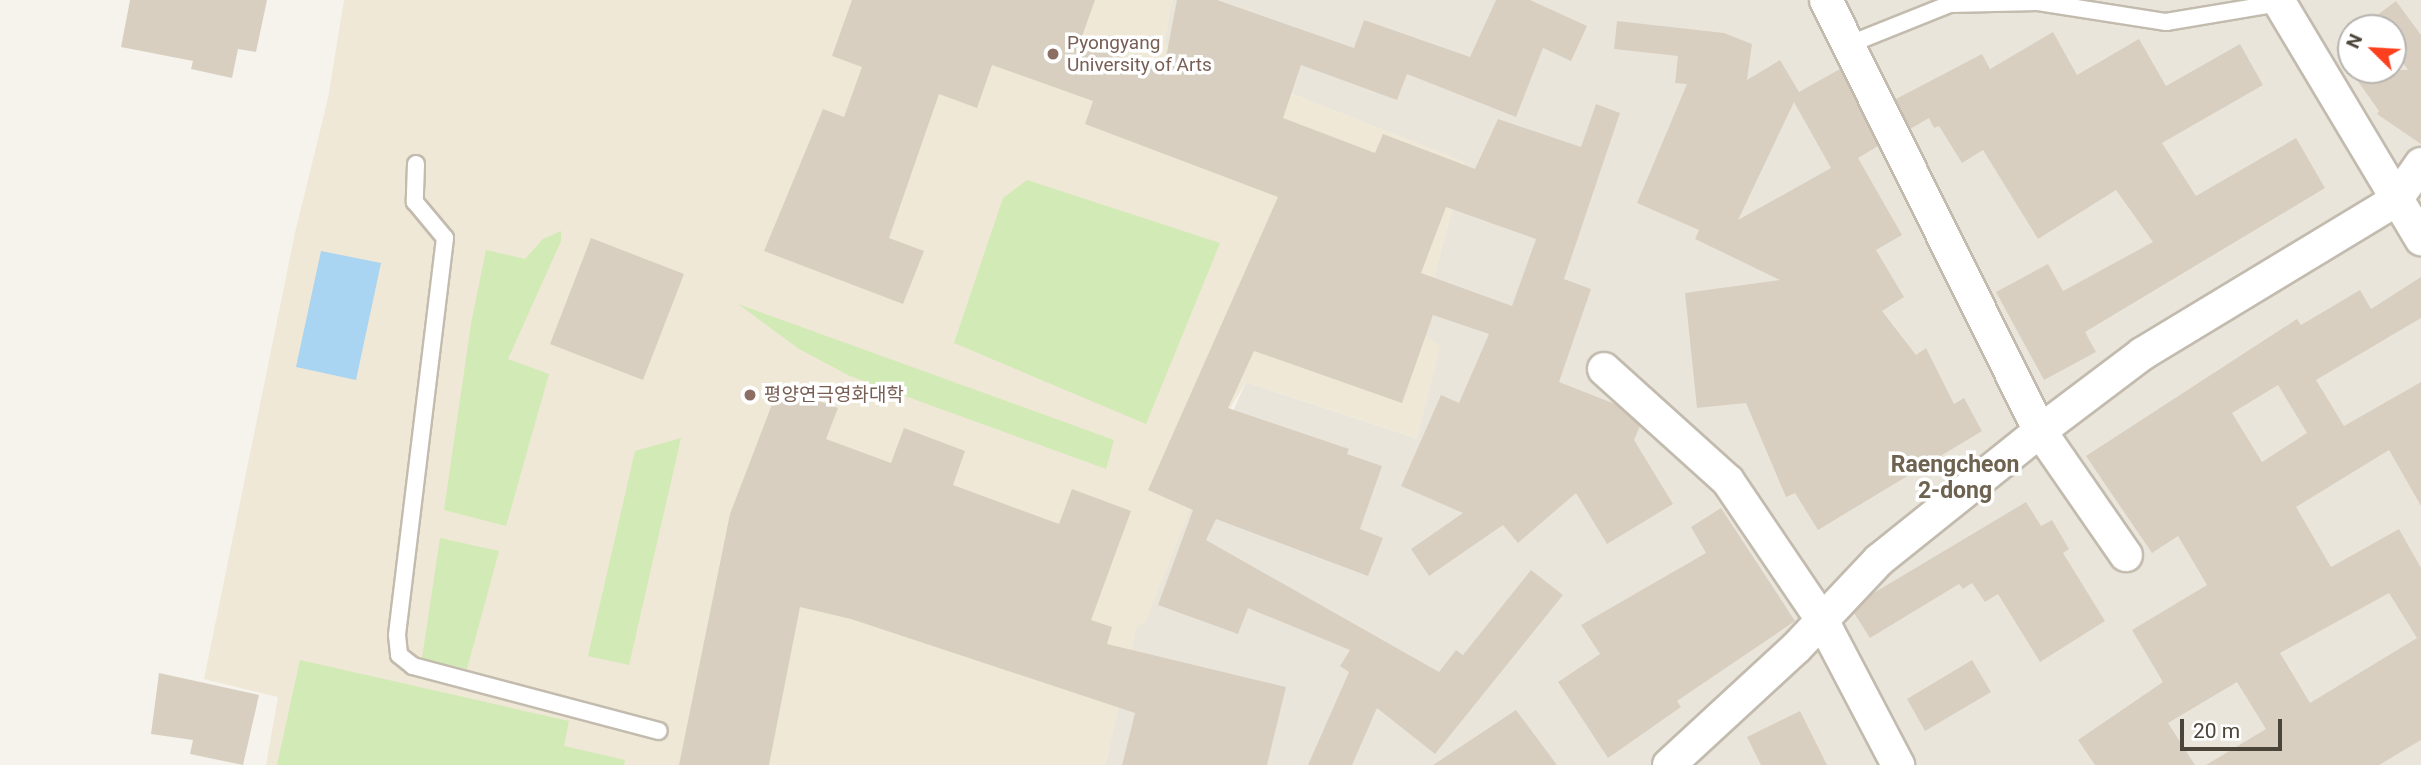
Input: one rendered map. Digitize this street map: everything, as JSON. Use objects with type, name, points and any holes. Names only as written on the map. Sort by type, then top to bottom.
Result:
[{"type":"street","points":[[1826,0],[2040,430],[2126,555]]},
{"type":"street","points":[[2279,2],[2421,239]]},
{"type":"street","points":[[1669,765],[1822,620],[1879,560],[2040,430],[2143,354],[2396,200],[2421,164]]},
{"type":"street","points":[[1604,369],[1728,481],[1822,620],[1898,765]]},
{"type":"lane","points":[[1850,44],[1950,4],[2038,2],[2166,22],[2279,2]]},
{"type":"lane","points":[[416,164],[415,202],[445,238],[397,635],[399,655],[413,666],[659,731]]},
{"type":"shaded area","name":"평양연극영화대학","points":[[344,0],[1172,0],[1164,43],[1464,162],[1420,332],[1440,346],[1417,438],[1246,382],[1231,407],[1146,621],[1136,628],[1105,765],[266,765],[278,697],[204,679],[295,233],[328,98]]},
{"type":"shaded area","points":[[1172,0],[2421,0],[2421,765],[1105,765],[1136,628],[1246,382],[1416,438],[1420,332],[1464,162],[1164,43]]},
{"type":"green space","points":[[1027,180],[1220,243],[1146,424],[954,343],[1003,198]]},
{"type":"green space","points":[[561,231],[561,241],[508,359],[549,374],[506,526],[444,510],[471,324],[486,250],[525,259],[543,239]]},
{"type":"green space","points":[[738,304],[1114,440],[1106,469],[850,376],[799,349]]},
{"type":"green space","points":[[681,438],[629,665],[588,656],[635,451]]},
{"type":"green space","points":[[440,538],[499,551],[467,669],[422,658]]},
{"type":"green space","points":[[300,660],[569,721],[564,746],[625,760],[624,765],[277,765]]},
{"type":"water","points":[[321,251],[381,263],[356,380],[296,367]]},
{"type":"building","points":[[130,0],[267,0],[256,52],[238,49],[232,78],[191,69],[193,61],[121,47]]},
{"type":"building","points":[[852,0],[1095,0],[1080,42],[1163,73],[1177,0],[1217,0],[1354,48],[1364,20],[1470,57],[1496,0],[1530,0],[1587,26],[1571,61],[1543,48],[1516,117],[1407,74],[1397,100],[1301,65],[1283,118],[1375,153],[1383,134],[1475,169],[1498,119],[1581,147],[1596,104],[1620,113],[1564,279],[1591,289],[1559,382],[1615,404],[1640,426],[1634,440],[1673,504],[1607,544],[1576,493],[1518,543],[1503,525],[1429,576],[1411,549],[1463,513],[1401,486],[1441,395],[1459,403],[1489,334],[1433,315],[1402,403],[1254,351],[1228,408],[1349,449],[1347,454],[1382,466],[1360,529],[1383,538],[1368,576],[1216,519],[1206,540],[1439,672],[1456,650],[1463,655],[1531,570],[1563,595],[1435,754],[1377,708],[1352,765],[1308,765],[1349,672],[1340,666],[1350,650],[1248,608],[1238,634],[1158,605],[1193,510],[1148,490],[1278,197],[1085,124],[1093,101],[992,65],[977,108],[939,94],[889,238],[924,251],[903,304],[764,251],[823,109],[844,117],[862,67],[832,56]],"holes":[[[1446,207],[1536,239],[1512,306],[1421,273]]]},
{"type":"building","points":[[2396,1],[2406,14],[2379,14]]},
{"type":"building","points":[[2407,16],[2421,35],[2421,144],[2377,114],[2379,111],[2360,84],[2407,84]]},
{"type":"building","points":[[1617,21],[1724,33],[1752,44],[1747,80],[1780,60],[1799,92],[1840,69],[1878,146],[1858,158],[1902,235],[1876,250],[1904,297],[1882,311],[1916,355],[1926,348],[1954,404],[1964,398],[1982,431],[1818,530],[1795,493],[1786,497],[1746,403],[1697,408],[1685,293],[1780,280],[1695,239],[1699,230],[1637,203],[1687,84],[1675,83],[1678,56],[1614,49]],"holes":[[[1794,102],[1831,168],[1738,220]]]},
{"type":"building","points":[[2053,32],[2077,75],[2139,39],[2166,86],[2240,44],[2263,85],[2162,143],[2196,196],[2296,138],[2325,188],[2085,332],[2096,352],[2044,380],[1996,292],[2048,264],[2063,291],[2153,242],[2116,190],[2038,239],[1983,150],[1962,163],[1939,126],[1934,128],[1929,118],[1910,129],[1896,99],[1982,54],[1990,69]]},
{"type":"building","points":[[591,238],[684,274],[643,380],[550,344]]},
{"type":"building","points":[[2421,277],[2421,318],[2316,380],[2344,426],[2421,382],[2421,506],[2389,450],[2296,507],[2331,567],[2399,529],[2421,568],[2421,740],[2379,765],[2206,765],[2266,729],[2237,682],[2168,723],[2195,765],[2095,765],[2078,740],[2163,682],[2132,630],[2207,585],[2178,536],[2152,553],[2086,456],[2297,319],[2301,325],[2360,290],[2371,309]],"holes":[[[2278,385],[2307,433],[2262,462],[2232,413]],[[2389,593],[2417,638],[2310,703],[2280,653]]]},
{"type":"building","points":[[779,386],[838,408],[826,439],[891,463],[904,428],[965,451],[953,485],[1059,524],[1072,489],[1131,511],[1091,620],[1112,627],[1107,644],[1286,687],[1267,765],[1122,765],[1135,713],[851,619],[800,607],[769,765],[679,765],[730,514]]},
{"type":"building","points":[[2026,502],[2041,526],[2052,520],[2069,549],[2063,553],[2105,621],[2040,662],[1998,594],[1985,602],[1972,583],[1963,589],[1959,584],[1870,638],[1854,613],[1872,594]]},
{"type":"building","points":[[1721,508],[1795,621],[1677,701],[1681,707],[1608,758],[1558,682],[1600,654],[1581,625],[1706,553],[1691,527]]},
{"type":"building","points":[[1972,660],[1991,692],[1925,731],[1907,699]]},
{"type":"building","points":[[159,673],[259,695],[243,765],[190,754],[193,740],[151,734]]},
{"type":"building","points":[[1516,710],[1557,765],[1433,765]]},
{"type":"building","points":[[1800,711],[1827,765],[1761,765],[1747,737]]},
{"type":"place","name":"Pyongyang University of Arts","points":[[1053,54]]},
{"type":"place","name":"평양연극영화대학","points":[[750,395]]},
{"type":"district","name":"Raengcheon 2-dong","points":[[1955,478]]}]
